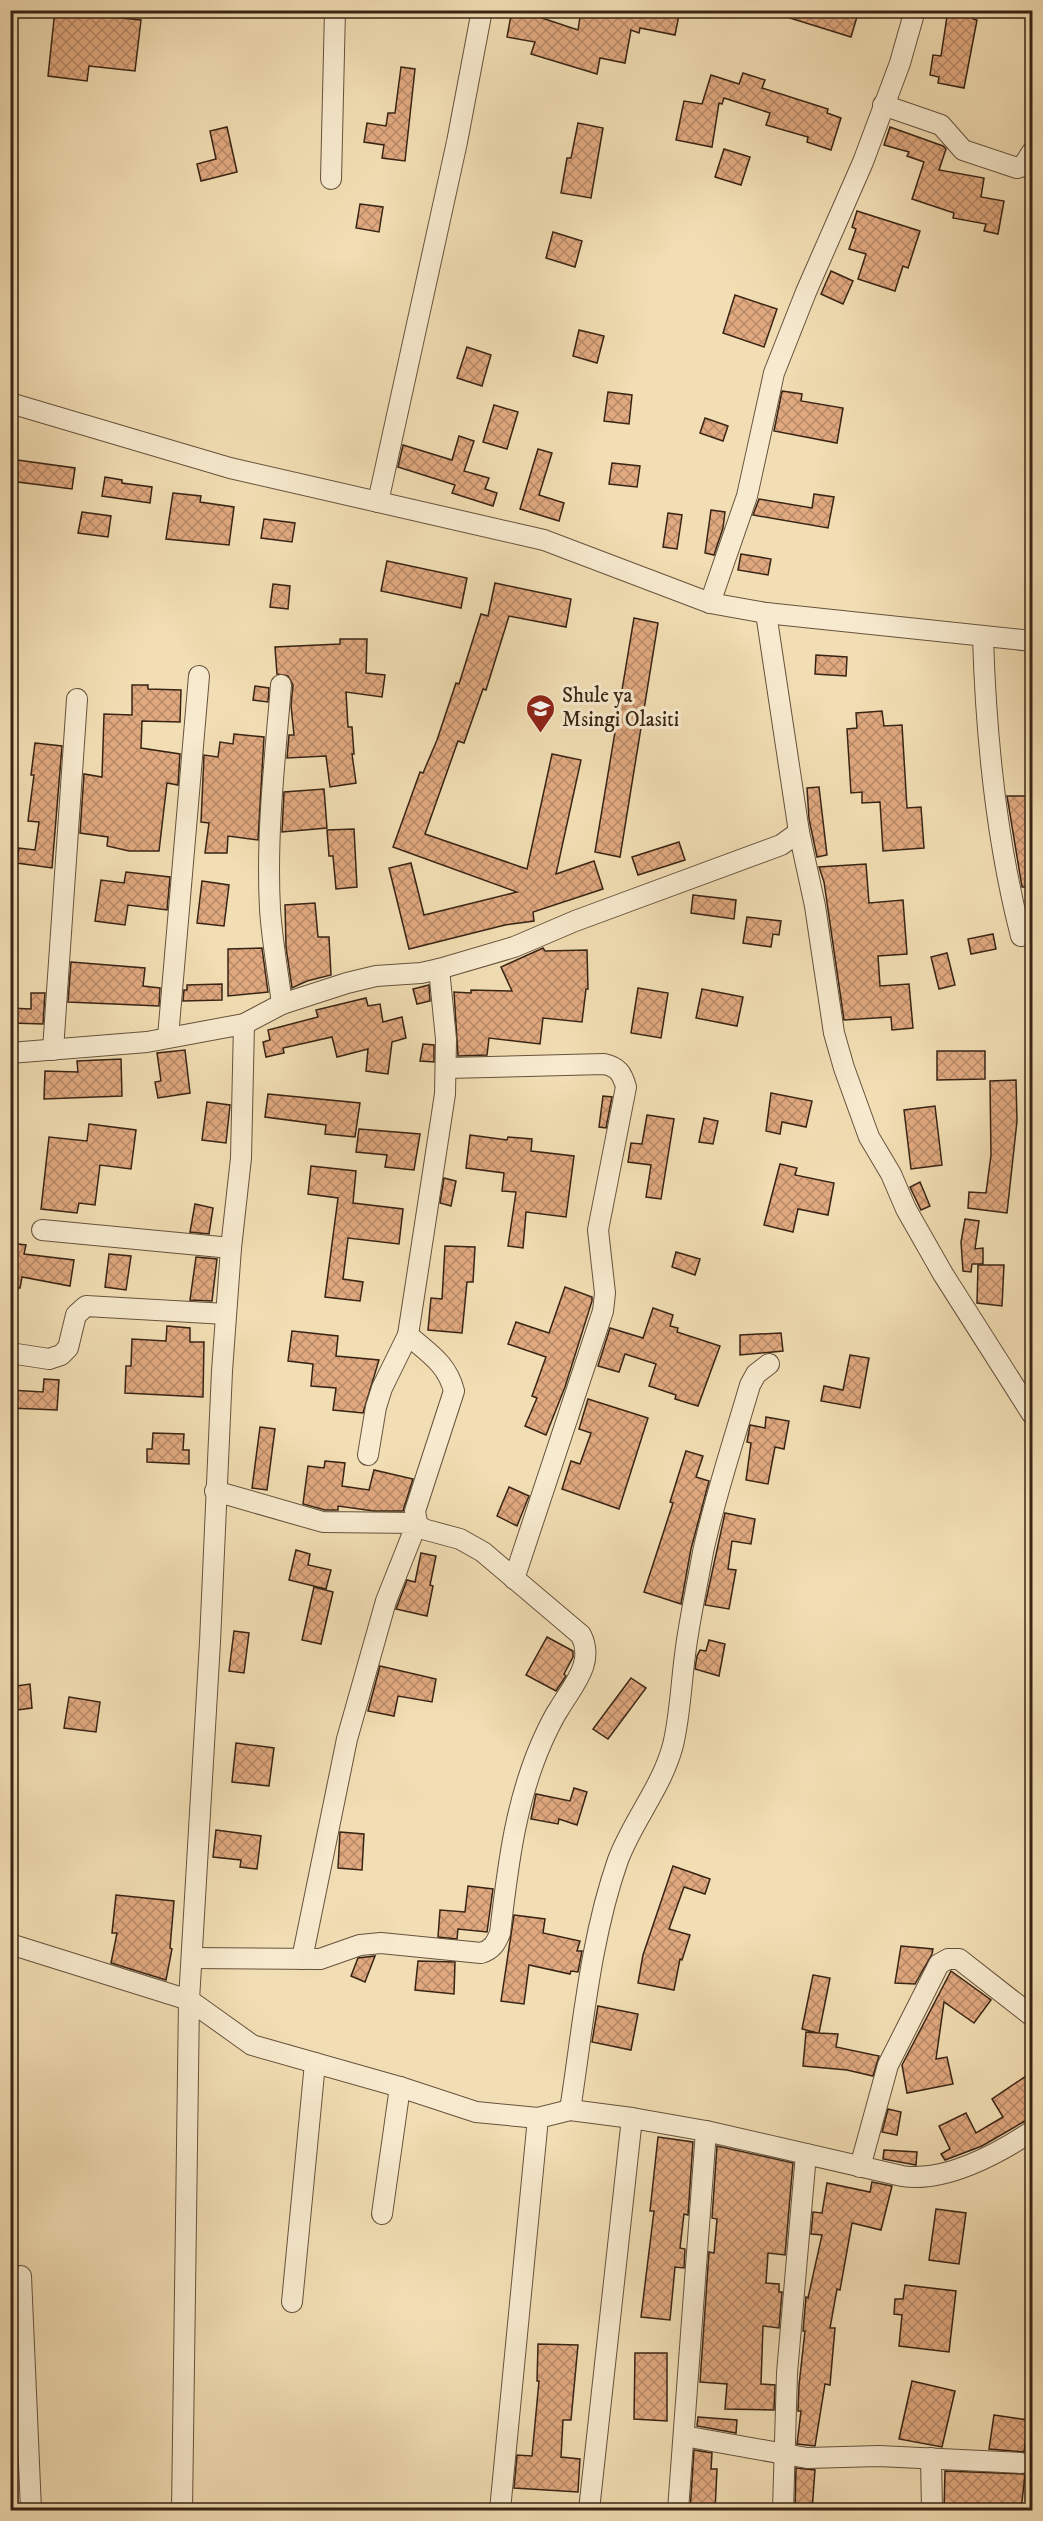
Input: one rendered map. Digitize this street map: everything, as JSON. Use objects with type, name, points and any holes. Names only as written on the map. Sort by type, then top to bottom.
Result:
[{"type":"street","points":[[331,179],[335,10]]},
{"type":"street","points":[[378,502],[454,154],[482,10]]},
{"type":"street","points":[[711,603],[747,496],[774,373],[806,292],[863,162],[900,63],[915,10]]},
{"type":"street","points":[[883,105],[941,125],[963,150],[1017,168],[1023,166],[1032,152]]},
{"type":"street","points":[[10,403],[230,468],[544,540],[711,603],[766,613],[1032,641]]},
{"type":"street","points":[[766,613],[799,832],[814,906],[834,1033],[859,1112],[906,1209],[943,1274],[1032,1414]]},
{"type":"street","points":[[983,637],[985,712],[994,785],[1010,892],[1021,936]]},
{"type":"street","points":[[168,1037],[199,676]]},
{"type":"street","points":[[281,685],[274,766],[270,877],[271,918],[282,1004]]},
{"type":"street","points":[[52,1050],[77,699]]},
{"type":"street","points":[[10,1053],[147,1042],[244,1024],[282,1004],[376,976],[440,969],[514,947],[575,921],[758,855],[781,845],[799,832]]},
{"type":"street","points":[[368,1455],[382,1388],[408,1335],[447,1068],[440,969]]},
{"type":"street","points":[[182,2511],[189,2000],[210,1642],[215,1491],[231,1248],[241,1158],[244,1024]]},
{"type":"street","points":[[447,1068],[604,1064],[615,1066],[623,1075],[626,1087],[598,1230],[605,1293],[603,1311],[514,1579]]},
{"type":"street","points":[[42,1230],[231,1248]]},
{"type":"street","points":[[10,1353],[49,1359],[61,1355],[68,1348],[76,1315],[86,1306],[226,1314]]},
{"type":"street","points":[[302,1959],[350,1728],[386,1601],[417,1523],[415,1511],[454,1390],[444,1366],[408,1335]]},
{"type":"street","points":[[570,2110],[589,1986],[611,1883],[619,1857],[662,1773],[672,1748],[678,1723],[685,1654],[713,1513],[750,1385],[756,1374],[769,1364]]},
{"type":"street","points":[[192,1958],[333,1957],[369,1943],[481,1953],[489,1951],[496,1943],[500,1933],[509,1860],[521,1795],[557,1711],[583,1671],[586,1659],[586,1645],[581,1635],[470,1544],[460,1539],[423,1529],[417,1523],[323,1522],[215,1491]]},
{"type":"street","points":[[10,1944],[189,2000],[252,2045],[400,2087],[476,2112],[538,2118],[570,2110],[633,2118],[706,2131],[913,2178],[936,2176],[1014,2143],[1032,2131]]},
{"type":"street","points":[[860,2167],[888,2065],[939,1964],[948,1959],[959,1959],[1032,2016]]},
{"type":"street","points":[[292,2302],[315,2063]]},
{"type":"street","points":[[382,2214],[400,2087]]},
{"type":"street","points":[[500,2511],[538,2118]]},
{"type":"street","points":[[589,2511],[633,2118]]},
{"type":"street","points":[[678,2511],[706,2131]]},
{"type":"street","points":[[783,2511],[787,2373],[806,2154]]},
{"type":"street","points":[[21,2276],[31,2511]]},
{"type":"street","points":[[684,2436],[783,2456],[807,2458],[872,2456],[1021,2463]]},
{"type":"street","points":[[931,2458],[932,2511]]},
{"type":"building","points":[[55,10],[94,10],[94,15],[141,20],[135,71],[89,66],[87,81],[48,76]]},
{"type":"building","points":[[512,10],[578,30],[581,10],[680,10],[675,35],[640,28],[639,33],[631,30],[625,63],[600,58],[597,74],[531,54],[535,42],[507,37]]},
{"type":"building","points":[[778,10],[859,10],[851,37],[777,14]]},
{"type":"building","points":[[948,10],[974,10],[973,19],[977,20],[964,88],[938,83],[939,77],[930,75],[933,55],[941,56]]},
{"type":"building","points":[[401,67],[415,69],[405,161],[382,158],[384,145],[364,142],[367,123],[386,126],[388,113],[395,113]]},
{"type":"building","points":[[743,73],[765,80],[762,88],[828,109],[827,113],[841,118],[831,150],[807,142],[808,137],[766,125],[770,113],[724,98],[722,104],[719,103],[712,147],[676,140],[684,101],[702,104],[711,75],[739,84]]},
{"type":"building","points":[[578,123],[603,128],[591,198],[561,193],[567,158],[571,158]]},
{"type":"building","points":[[227,127],[237,172],[201,181],[197,164],[216,159],[210,131]]},
{"type":"building","points":[[890,127],[943,146],[946,149],[939,170],[984,178],[981,197],[1004,201],[998,234],[984,231],[986,224],[953,218],[954,213],[912,199],[924,162],[907,156],[909,152],[884,145]]},
{"type":"building","points":[[724,149],[750,157],[741,185],[715,177]]},
{"type":"building","points":[[360,204],[383,207],[379,232],[356,228]]},
{"type":"building","points":[[857,211],[920,231],[908,268],[903,266],[895,291],[858,279],[866,254],[849,249],[856,229],[852,227]]},
{"type":"building","points":[[553,232],[582,241],[575,267],[546,258]]},
{"type":"building","points":[[831,271],[853,281],[843,304],[821,294]]},
{"type":"building","points":[[735,295],[777,309],[764,347],[723,333]]},
{"type":"building","points":[[579,330],[604,336],[597,363],[573,356]]},
{"type":"building","points":[[467,347],[491,355],[482,386],[457,378]]},
{"type":"building","points":[[782,391],[802,394],[801,401],[843,408],[837,443],[774,431]]},
{"type":"building","points":[[608,392],[632,395],[629,424],[604,421]]},
{"type":"building","points":[[494,405],[518,412],[507,449],[483,442]]},
{"type":"building","points":[[705,418],[728,426],[723,441],[700,433]]},
{"type":"building","points":[[459,436],[474,441],[464,471],[489,478],[485,489],[497,493],[493,506],[452,493],[455,485],[398,467],[403,445],[452,460]]},
{"type":"building","points":[[538,449],[552,453],[539,495],[564,503],[559,521],[520,509]]},
{"type":"building","points":[[10,459],[75,468],[72,489],[10,481]]},
{"type":"building","points":[[612,463],[640,466],[637,487],[609,484]]},
{"type":"building","points":[[105,477],[122,480],[122,483],[152,487],[150,503],[102,496]]},
{"type":"building","points":[[173,493],[201,496],[200,502],[234,507],[229,545],[166,539]]},
{"type":"building","points":[[814,494],[834,497],[828,528],[753,515],[759,499],[812,508]]},
{"type":"building","points":[[711,510],[725,512],[723,528],[714,555],[705,553]]},
{"type":"building","points":[[82,512],[111,516],[108,537],[78,533]]},
{"type":"building","points":[[668,513],[682,515],[677,549],[663,547]]},
{"type":"building","points":[[264,519],[295,523],[292,542],[261,538]]},
{"type":"building","points":[[741,554],[771,559],[768,575],[738,570]]},
{"type":"building","points":[[387,561],[467,578],[461,608],[381,591]]},
{"type":"building","points":[[495,583],[571,599],[566,627],[509,616],[486,690],[483,689],[464,743],[458,741],[425,834],[527,869],[552,754],[581,760],[556,874],[594,861],[603,889],[533,912],[534,921],[505,925],[409,949],[389,868],[411,863],[424,915],[517,892],[393,847],[420,772],[423,773],[437,740],[456,683],[459,684],[481,614],[488,616]]},
{"type":"building","points":[[273,584],[290,586],[288,609],[270,607]]},
{"type":"building","points":[[634,618],[658,623],[620,857],[595,852]]},
{"type":"building","points":[[340,639],[367,639],[366,673],[385,675],[382,697],[346,692],[348,727],[352,727],[354,754],[352,754],[356,783],[330,787],[326,756],[287,758],[289,735],[294,735],[291,705],[293,685],[288,676],[277,674],[275,647],[340,644]]},
{"type":"building","points":[[816,655],[847,657],[846,676],[815,674]]},
{"type":"building","points":[[132,685],[148,685],[148,689],[181,690],[180,722],[142,721],[141,748],[180,754],[178,785],[167,783],[159,851],[129,851],[107,846],[108,837],[80,833],[84,774],[102,777],[104,714],[132,715]]},
{"type":"building","points":[[255,686],[269,688],[268,702],[253,700]]},
{"type":"building","points":[[882,711],[884,726],[902,725],[907,808],[921,807],[924,848],[883,851],[880,802],[862,803],[862,792],[851,793],[847,729],[857,728],[856,713]]},
{"type":"building","points":[[234,734],[264,737],[258,840],[228,836],[227,853],[205,853],[209,823],[201,822],[204,755],[218,757],[220,742],[233,744]]},
{"type":"building","points":[[35,743],[62,746],[52,868],[17,863],[19,848],[35,850],[39,822],[28,821],[34,775],[31,775]]},
{"type":"building","points":[[819,787],[827,855],[817,857],[809,819],[807,788]]},
{"type":"building","points":[[324,789],[327,828],[282,832],[284,792]]},
{"type":"building","points":[[1007,796],[1032,796],[1032,887],[1022,887]]},
{"type":"building","points":[[354,829],[357,887],[336,889],[333,856],[329,856],[327,830]]},
{"type":"building","points":[[679,842],[685,860],[638,875],[632,857]]},
{"type":"building","points":[[866,864],[869,903],[903,900],[907,954],[878,956],[880,986],[909,984],[913,1028],[892,1030],[891,1017],[844,1020],[824,882],[819,867]]},
{"type":"building","points":[[126,872],[170,877],[167,910],[128,905],[125,925],[95,921],[101,880],[124,883]]},
{"type":"building","points":[[202,881],[229,885],[224,926],[197,923]]},
{"type":"building","points":[[693,895],[736,900],[734,919],[691,913]]},
{"type":"building","points":[[315,903],[318,937],[329,937],[331,975],[307,981],[292,988],[286,947],[285,905]]},
{"type":"building","points":[[747,917],[781,921],[779,935],[773,934],[771,947],[743,943]]},
{"type":"building","points":[[993,934],[996,949],[971,954],[968,939]]},
{"type":"building","points":[[262,948],[268,992],[228,996],[228,949]]},
{"type":"building","points":[[543,948],[545,951],[587,950],[588,989],[586,989],[582,1022],[543,1018],[540,1044],[489,1038],[487,1055],[458,1056],[454,992],[512,991],[501,967]]},
{"type":"building","points":[[947,953],[955,985],[939,989],[931,957]]},
{"type":"building","points":[[71,962],[145,968],[143,986],[160,988],[159,1006],[68,1002]]},
{"type":"building","points":[[222,984],[222,1000],[183,1001],[187,985]]},
{"type":"building","points":[[429,985],[430,1001],[417,1004],[413,989]]},
{"type":"building","points":[[638,988],[668,993],[661,1038],[631,1033]]},
{"type":"building","points":[[702,989],[743,997],[737,1026],[696,1018]]},
{"type":"building","points":[[31,993],[45,993],[43,1024],[10,1023],[10,1008],[31,1009]]},
{"type":"building","points":[[366,998],[368,1006],[380,1004],[383,1022],[402,1017],[406,1038],[392,1042],[388,1074],[366,1071],[368,1049],[337,1057],[332,1037],[283,1048],[284,1053],[266,1057],[263,1042],[270,1040],[268,1030],[318,1017],[316,1010]]},
{"type":"building","points":[[423,1044],[434,1045],[434,1062],[420,1061]]},
{"type":"building","points":[[185,1050],[190,1093],[158,1098],[155,1082],[161,1081],[157,1053]]},
{"type":"building","points":[[937,1051],[985,1051],[985,1079],[937,1080]]},
{"type":"building","points":[[121,1059],[122,1096],[44,1099],[45,1071],[78,1072],[77,1061]]},
{"type":"building","points":[[1016,1080],[1017,1121],[1007,1213],[968,1208],[969,1192],[986,1193],[991,1155],[990,1081]]},
{"type":"building","points":[[771,1093],[812,1101],[806,1127],[782,1122],[780,1134],[766,1131]]},
{"type":"building","points":[[268,1094],[360,1103],[355,1137],[325,1134],[326,1125],[265,1117]]},
{"type":"building","points":[[603,1096],[612,1097],[606,1128],[599,1127]]},
{"type":"building","points":[[207,1102],[230,1105],[226,1143],[202,1140]]},
{"type":"building","points":[[935,1106],[942,1165],[911,1169],[904,1110]]},
{"type":"building","points":[[647,1115],[674,1119],[661,1199],[646,1197],[651,1165],[628,1162],[631,1143],[642,1144]]},
{"type":"building","points":[[704,1118],[718,1121],[713,1144],[699,1142]]},
{"type":"building","points":[[89,1124],[136,1130],[131,1169],[100,1165],[95,1205],[79,1203],[77,1213],[41,1209],[49,1137],[87,1141]]},
{"type":"building","points":[[359,1129],[420,1134],[414,1170],[385,1167],[387,1155],[356,1152]]},
{"type":"building","points":[[470,1135],[507,1140],[508,1137],[532,1139],[531,1151],[574,1156],[566,1217],[526,1212],[523,1248],[508,1246],[516,1192],[502,1191],[504,1173],[466,1168]]},
{"type":"building","points":[[780,1164],[797,1168],[795,1175],[834,1183],[828,1215],[798,1209],[793,1232],[764,1225]]},
{"type":"building","points":[[311,1166],[356,1171],[353,1203],[403,1209],[399,1244],[348,1238],[343,1279],[363,1282],[360,1301],[325,1297],[338,1198],[308,1194]]},
{"type":"building","points":[[444,1178],[456,1181],[451,1206],[440,1203]]},
{"type":"building","points":[[920,1182],[930,1206],[921,1210],[910,1187]]},
{"type":"building","points":[[195,1204],[213,1208],[209,1234],[190,1232]]},
{"type":"building","points":[[965,1219],[979,1221],[975,1249],[983,1248],[983,1264],[972,1264],[971,1272],[963,1271],[961,1242]]},
{"type":"building","points":[[10,1243],[26,1245],[24,1254],[74,1260],[70,1286],[22,1277],[20,1288],[10,1288]]},
{"type":"building","points":[[445,1246],[475,1247],[473,1282],[467,1282],[462,1333],[428,1330],[431,1298],[442,1299]]},
{"type":"building","points":[[676,1252],[700,1259],[695,1275],[672,1267]]},
{"type":"building","points":[[109,1254],[131,1256],[126,1290],[105,1287]]},
{"type":"building","points":[[196,1257],[217,1259],[212,1301],[190,1300]]},
{"type":"building","points":[[978,1265],[1004,1265],[1002,1306],[977,1303]]},
{"type":"building","points":[[565,1287],[592,1297],[592,1301],[565,1387],[546,1435],[525,1426],[537,1398],[532,1396],[546,1357],[508,1344],[516,1322],[549,1333]]},
{"type":"building","points":[[653,1308],[673,1315],[670,1326],[678,1328],[677,1332],[720,1346],[698,1406],[675,1399],[676,1395],[649,1386],[656,1364],[625,1354],[619,1372],[598,1366],[610,1328],[643,1338]]},
{"type":"building","points":[[167,1326],[190,1328],[190,1342],[204,1342],[203,1397],[125,1393],[126,1366],[131,1366],[132,1339],[166,1341]]},
{"type":"building","points":[[292,1331],[338,1336],[336,1356],[379,1360],[363,1413],[333,1410],[336,1388],[311,1386],[313,1364],[288,1361]]},
{"type":"building","points":[[781,1333],[783,1351],[740,1355],[740,1335]]},
{"type":"building","points":[[850,1355],[869,1358],[860,1408],[821,1401],[824,1386],[843,1390]]},
{"type":"building","points":[[44,1379],[59,1380],[57,1410],[10,1408],[10,1390],[43,1392]]},
{"type":"building","points":[[588,1399],[648,1418],[619,1509],[562,1489],[571,1461],[580,1464],[591,1433],[579,1429]]},
{"type":"building","points":[[766,1417],[789,1421],[784,1449],[775,1447],[768,1484],[746,1480],[751,1443],[747,1442],[750,1425],[765,1428]]},
{"type":"building","points":[[260,1427],[275,1429],[267,1490],[252,1488]]},
{"type":"building","points":[[153,1433],[184,1434],[183,1450],[189,1450],[189,1464],[147,1462],[147,1449],[152,1449]]},
{"type":"building","points":[[686,1451],[703,1456],[696,1477],[709,1481],[691,1549],[681,1604],[644,1592],[673,1503],[670,1502]]},
{"type":"building","points":[[325,1461],[345,1463],[342,1486],[369,1490],[374,1470],[413,1479],[403,1511],[374,1511],[338,1506],[338,1510],[325,1510],[303,1504],[308,1466],[324,1468]]},
{"type":"building","points":[[509,1487],[529,1496],[517,1526],[497,1516]]},
{"type":"building","points":[[725,1513],[755,1519],[751,1544],[732,1541],[728,1569],[736,1570],[729,1609],[705,1605]]},
{"type":"building","points":[[296,1550],[310,1554],[308,1565],[331,1570],[326,1589],[289,1580]]},
{"type":"building","points":[[421,1553],[436,1556],[427,1616],[396,1609],[407,1580],[415,1582]]},
{"type":"building","points":[[314,1587],[333,1592],[321,1644],[302,1640]]},
{"type":"building","points":[[234,1631],[249,1633],[244,1673],[229,1671]]},
{"type":"building","points":[[547,1637],[573,1651],[573,1657],[564,1674],[566,1676],[556,1691],[526,1675]]},
{"type":"building","points":[[709,1640],[725,1644],[719,1676],[695,1669],[697,1656],[700,1650],[706,1651]]},
{"type":"building","points":[[380,1666],[436,1679],[432,1702],[398,1696],[394,1716],[368,1711]]},
{"type":"building","points":[[631,1678],[646,1688],[608,1739],[593,1729]]},
{"type":"building","points":[[30,1684],[32,1708],[10,1711],[10,1687]]},
{"type":"building","points":[[69,1697],[100,1702],[96,1732],[64,1728]]},
{"type":"building","points":[[236,1743],[274,1748],[269,1786],[232,1782]]},
{"type":"building","points":[[574,1788],[587,1792],[577,1825],[559,1819],[558,1824],[531,1819],[536,1794],[570,1801]]},
{"type":"building","points":[[216,1830],[261,1836],[257,1869],[240,1867],[241,1860],[213,1857]]},
{"type":"building","points":[[340,1832],[364,1834],[362,1870],[338,1868]]},
{"type":"building","points":[[673,1866],[710,1879],[705,1894],[684,1887],[669,1929],[690,1935],[682,1960],[680,1959],[674,1990],[638,1983],[643,1955]]},
{"type":"building","points":[[468,1886],[493,1889],[487,1932],[458,1929],[457,1939],[438,1937],[440,1910],[465,1912]]},
{"type":"building","points":[[116,1895],[174,1901],[170,1948],[172,1949],[166,1980],[111,1963],[117,1933],[112,1933]]},
{"type":"building","points":[[514,1915],[545,1919],[543,1933],[580,1941],[577,1951],[582,1951],[578,1972],[571,1971],[570,1974],[529,1965],[524,2004],[501,2001]]},
{"type":"building","points":[[901,1946],[933,1949],[915,1984],[895,1983]]},
{"type":"building","points":[[375,1956],[365,1982],[351,1976],[358,1958]]},
{"type":"building","points":[[418,1961],[455,1962],[454,1994],[415,1990]]},
{"type":"building","points":[[951,1971],[991,2000],[974,2023],[944,2002],[936,2059],[947,2057],[953,2084],[907,2093],[902,2065]]},
{"type":"building","points":[[813,1975],[830,1978],[819,2033],[838,2034],[836,2047],[879,2056],[873,2076],[847,2070],[803,2066],[806,2032],[818,2033],[802,2029]]},
{"type":"building","points":[[598,2006],[638,2014],[631,2050],[592,2042]]},
{"type":"building","points":[[1032,2072],[1032,2119],[982,2146],[945,2160],[941,2154],[950,2149],[939,2126],[966,2113],[976,2133],[1003,2117],[992,2099]]},
{"type":"building","points":[[888,2109],[901,2112],[897,2135],[882,2132]]},
{"type":"building","points":[[658,2137],[693,2142],[688,2215],[684,2214],[680,2248],[685,2249],[684,2268],[675,2267],[670,2320],[641,2317],[654,2211],[650,2211]]},
{"type":"building","points":[[717,2146],[793,2163],[785,2255],[768,2253],[766,2283],[779,2284],[779,2292],[782,2292],[779,2328],[763,2326],[761,2384],[775,2385],[774,2410],[725,2409],[727,2384],[700,2382],[709,2252],[714,2253],[717,2219],[712,2218]]},
{"type":"building","points":[[884,2150],[917,2152],[916,2165],[883,2159]]},
{"type":"building","points":[[872,2182],[892,2186],[881,2230],[852,2223],[840,2290],[837,2289],[830,2328],[835,2328],[830,2385],[825,2384],[815,2446],[797,2444],[801,2411],[798,2411],[799,2385],[806,2297],[808,2298],[822,2235],[811,2234],[813,2212],[822,2213],[827,2183],[870,2192]]},
{"type":"building","points":[[936,2209],[966,2213],[959,2264],[929,2260]]},
{"type":"building","points":[[905,2285],[956,2291],[949,2352],[899,2346],[902,2315],[894,2314],[895,2299],[903,2299]]},
{"type":"building","points":[[538,2344],[578,2345],[571,2420],[563,2420],[561,2457],[580,2459],[578,2492],[514,2488],[517,2455],[532,2456],[539,2381],[537,2381]]},
{"type":"building","points":[[635,2353],[667,2353],[667,2421],[634,2419]]},
{"type":"building","points":[[912,2381],[955,2391],[942,2447],[899,2439]]},
{"type":"building","points":[[994,2415],[1028,2420],[1024,2452],[989,2449]]},
{"type":"building","points":[[698,2417],[737,2420],[736,2433],[697,2426]]},
{"type":"building","points":[[694,2450],[712,2453],[711,2469],[717,2469],[715,2511],[690,2511]]},
{"type":"building","points":[[796,2468],[815,2470],[812,2511],[795,2511]]},
{"type":"building","points":[[945,2471],[1025,2474],[1021,2511],[944,2511]]},
{"type":"place","name":"Shule ya Msingi Olasiti","points":[[541,734]]}]
